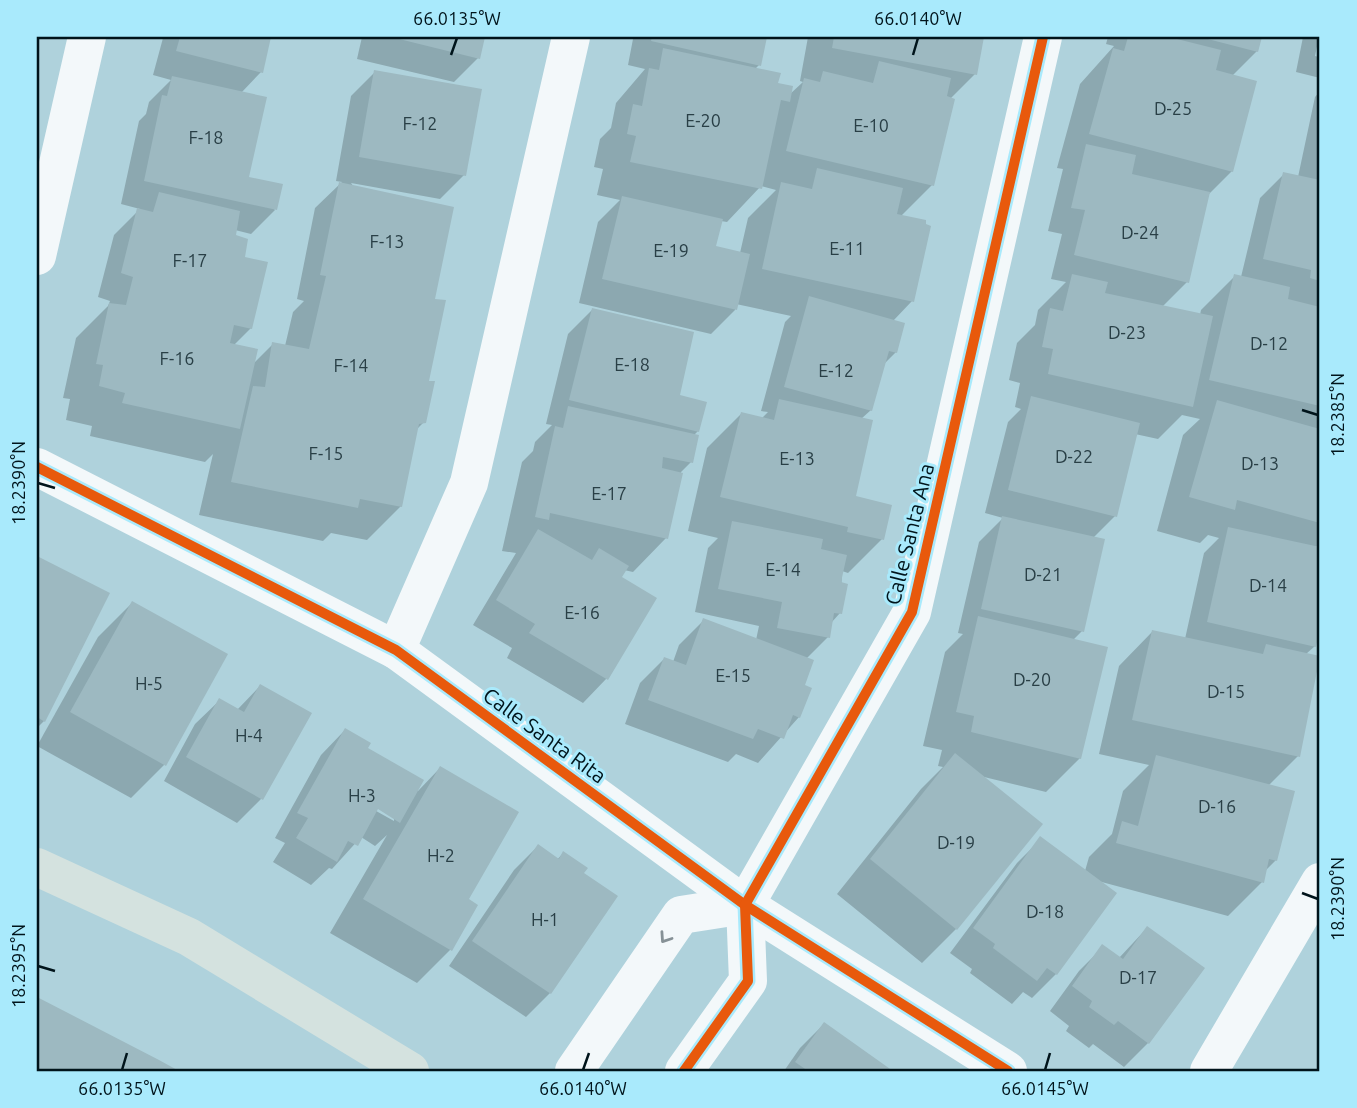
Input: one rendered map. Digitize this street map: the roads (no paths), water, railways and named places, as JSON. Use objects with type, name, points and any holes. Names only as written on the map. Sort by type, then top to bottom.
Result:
[{"type":"main road","points":[[37,867],[189,937],[410,1071]]},
{"type":"street","points":[[37,256],[87,37]]},
{"type":"street","points":[[396,650],[469,483],[571,37]]},
{"type":"street","name":"Calle Santa Ana","points":[[745,905],[912,612],[1043,37]]},
{"type":"street","name":"Calle Santa Rita","points":[[37,467],[396,650],[745,905],[1008,1071]]},
{"type":"street","points":[[1209,1071],[1320,882]]},
{"type":"street","points":[[574,1071],[681,915],[745,905],[748,981],[684,1071]]}]
